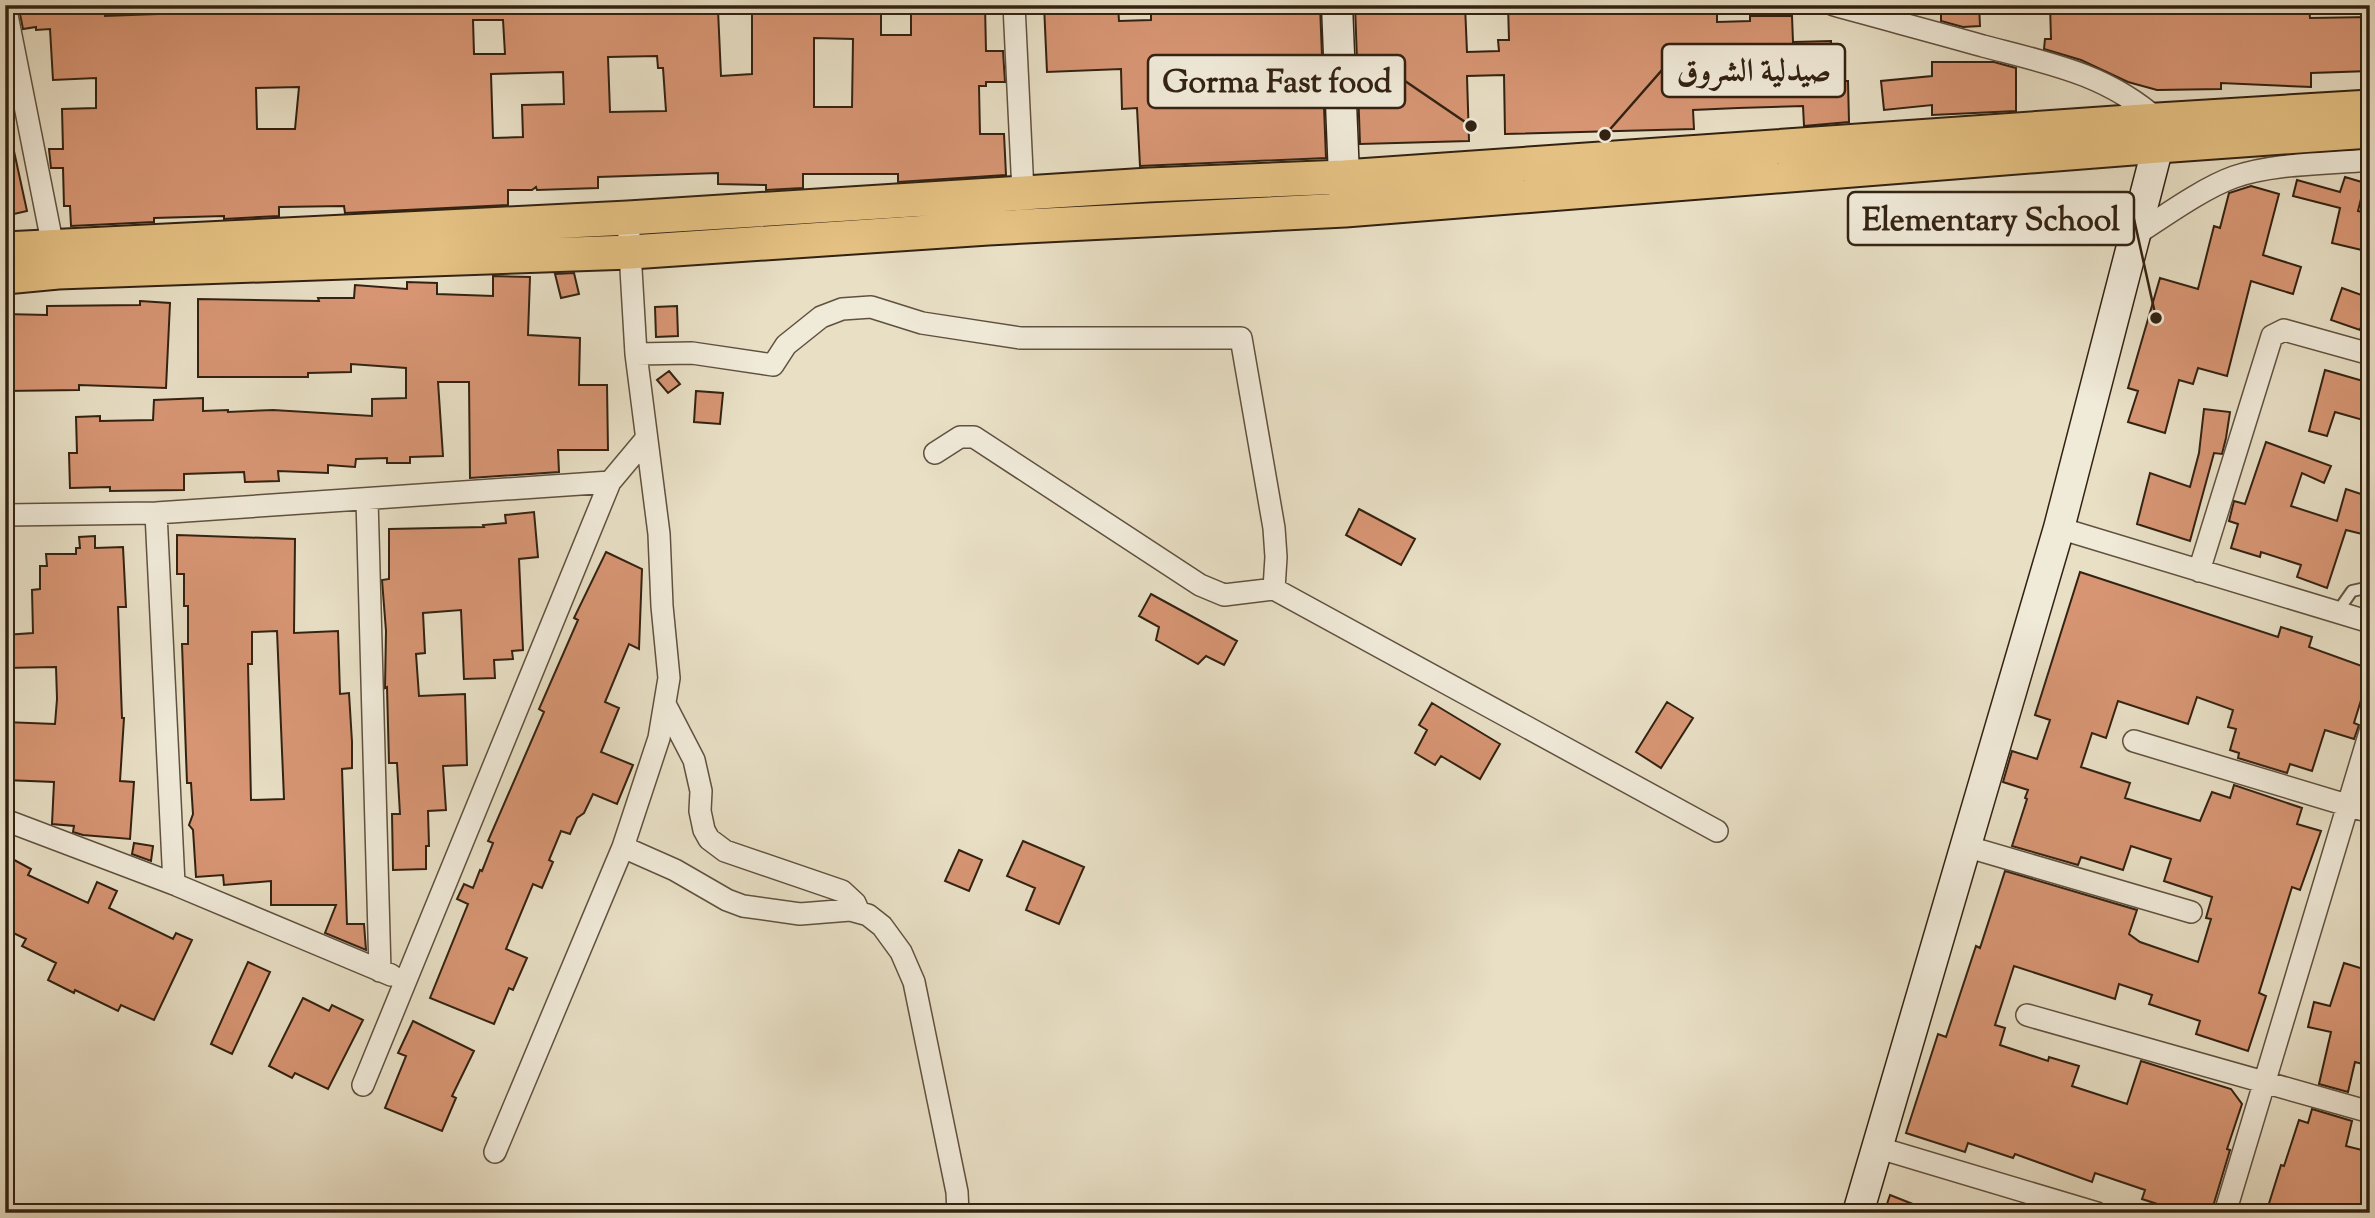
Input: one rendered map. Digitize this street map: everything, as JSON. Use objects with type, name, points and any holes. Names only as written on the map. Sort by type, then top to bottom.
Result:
[{"type":"main road","points":[[5,248],[55,259],[631,252],[988,228],[1345,210],[2158,133],[2370,107]]},
{"type":"main road","points":[[5,277],[55,259],[1023,192],[2158,133],[2370,131]]},
{"type":"street","points":[[5,5],[55,259]]},
{"type":"street","points":[[1014,5],[1023,192]]},
{"type":"street","points":[[1337,5],[1345,210]]},
{"type":"street","points":[[1834,5],[2059,66],[2111,86],[2141,104],[2158,133],[2135,235],[2059,528],[1858,1213]]},
{"type":"street","points":[[2135,235],[2215,186],[2235,177],[2267,170],[2370,160]]},
{"type":"street","points":[[495,1152],[623,847],[655,752],[664,704],[669,668],[662,606],[659,534],[636,354],[628,218]]},
{"type":"street","points":[[636,354],[692,353],[773,365],[786,345],[821,317],[842,309],[871,307],[922,323],[1020,338],[1241,338],[1273,528],[1276,557],[1274,589]]},
{"type":"street","points":[[2199,571],[2272,336],[2284,330],[2370,354]]},
{"type":"street","points":[[935,453],[960,437],[974,437],[1200,585],[1224,595],[1274,589],[1717,831]]},
{"type":"street","points":[[363,1085],[610,482],[646,439]]},
{"type":"street","points":[[5,515],[156,513],[610,482]]},
{"type":"street","points":[[367,499],[380,971]]},
{"type":"street","points":[[156,513],[174,884]]},
{"type":"street","points":[[2059,528],[2370,622]]},
{"type":"street","points":[[664,704],[694,760],[701,791],[701,821],[709,839],[725,851],[842,891],[855,903],[859,912]]},
{"type":"street","points":[[2225,1213],[2370,732]]},
{"type":"street","points":[[2134,741],[2370,812]]},
{"type":"street","points":[[5,820],[174,884],[406,981]]},
{"type":"street","points":[[1965,846],[2191,912]]},
{"type":"street","points":[[623,847],[675,870],[727,900],[743,906],[800,915],[842,909],[859,912],[875,920],[901,952],[915,982],[957,1192],[958,1213]]},
{"type":"street","points":[[2027,1015],[2370,1112]]},
{"type":"street","points":[[1876,1147],[2097,1213]]},
{"type":"lane","points":[[2338,611],[2352,591],[2370,587]]},
{"type":"building","points":[[104,5],[105,16],[157,14],[156,11],[300,6],[300,14],[367,13],[367,5],[646,5],[646,13],[718,10],[721,76],[752,74],[752,5],[881,5],[881,35],[911,35],[911,5],[985,5],[986,51],[1003,51],[1005,82],[986,82],[986,86],[979,86],[980,134],[1004,134],[1006,175],[898,182],[898,174],[803,174],[803,188],[766,190],[766,185],[718,184],[718,173],[598,177],[598,188],[537,190],[536,187],[532,190],[508,190],[508,205],[345,213],[344,206],[279,207],[279,216],[224,219],[224,216],[154,218],[154,222],[71,226],[70,206],[64,206],[63,168],[51,168],[49,149],[63,149],[62,109],[96,108],[96,78],[53,80],[50,29],[23,29],[19,9]],"holes":[[[473,20],[503,20],[505,54],[474,54]],[[814,38],[853,39],[852,107],[814,107]],[[657,56],[658,68],[663,68],[666,111],[610,112],[608,57]],[[563,72],[564,104],[522,105],[523,137],[493,138],[491,74]],[[299,87],[295,129],[257,129],[256,88]]]},
{"type":"building","points":[[1044,5],[1118,5],[1119,21],[1151,20],[1151,5],[1320,5],[1326,158],[1140,166],[1137,108],[1122,109],[1121,69],[1047,72]]},
{"type":"building","points":[[1355,5],[1465,5],[1467,52],[1499,51],[1498,40],[1509,40],[1508,5],[1645,5],[1645,12],[1717,12],[1717,22],[1750,21],[1750,16],[1792,16],[1793,42],[1831,41],[1832,81],[1848,81],[1849,122],[1804,126],[1803,106],[1738,108],[1693,110],[1694,129],[1505,134],[1504,75],[1467,76],[1469,141],[1360,144]]},
{"type":"building","points":[[1941,5],[1979,5],[1980,26],[1963,27],[1941,21]]},
{"type":"building","points":[[2050,5],[2309,5],[2310,18],[2370,17],[2370,71],[2311,73],[2311,87],[2221,83],[2221,89],[2157,90],[2128,82],[2081,60],[2044,49],[2045,39],[2051,39]]},
{"type":"building","points":[[1932,62],[1994,62],[2016,68],[2016,111],[1932,115],[1932,105],[1884,110],[1881,81],[1932,76]]},
{"type":"building","points":[[12,142],[27,211],[5,216],[5,143]]},
{"type":"building","points":[[2345,177],[2365,183],[2358,211],[2370,214],[2370,236],[2366,251],[2332,243],[2340,208],[2293,196],[2297,180],[2340,192]]},
{"type":"building","points":[[2251,186],[2279,194],[2263,255],[2301,267],[2293,294],[2251,281],[2227,376],[2198,368],[2193,384],[2179,380],[2165,433],[2128,422],[2138,391],[2128,388],[2160,278],[2198,289],[2214,226],[2220,228],[2229,193]]},
{"type":"building","points":[[574,273],[579,294],[561,298],[555,274]]},
{"type":"building","points":[[493,276],[530,277],[528,335],[580,338],[579,385],[607,385],[608,450],[558,450],[559,472],[470,478],[469,382],[438,382],[443,456],[410,457],[410,463],[387,463],[387,458],[356,459],[355,467],[328,465],[328,473],[278,471],[279,481],[245,482],[244,472],[184,474],[184,490],[110,491],[110,487],[70,488],[69,453],[77,453],[76,417],[100,416],[100,421],[153,420],[154,400],[203,398],[203,411],[273,410],[372,416],[372,399],[406,398],[406,368],[351,364],[351,372],[308,373],[308,377],[198,377],[198,299],[319,301],[318,298],[354,298],[355,285],[407,289],[407,282],[437,283],[437,294],[493,296]]},
{"type":"building","points":[[2342,288],[2370,298],[2360,330],[2331,320]]},
{"type":"building","points":[[140,301],[170,303],[166,388],[79,385],[79,390],[5,391],[5,314],[47,315],[47,306],[140,305]]},
{"type":"building","points":[[677,306],[678,336],[656,337],[655,307]]},
{"type":"building","points":[[2325,370],[2370,383],[2370,422],[2335,412],[2327,436],[2309,431]]},
{"type":"building","points":[[669,371],[680,384],[668,393],[657,380]]},
{"type":"building","points":[[696,391],[723,393],[720,424],[694,422]]},
{"type":"building","points":[[2204,409],[2230,412],[2222,454],[2214,453],[2190,541],[2137,524],[2150,473],[2190,487],[2199,453]]},
{"type":"building","points":[[2266,442],[2331,466],[2324,483],[2302,473],[2291,506],[2337,521],[2346,489],[2370,497],[2370,536],[2346,530],[2327,588],[2297,577],[2301,565],[2261,552],[2260,557],[2231,548],[2238,524],[2229,521],[2234,501],[2245,504]]},
{"type":"building","points":[[1359,509],[1415,539],[1401,565],[1346,535]]},
{"type":"building","points":[[534,512],[538,557],[519,559],[523,650],[512,651],[513,659],[494,660],[495,678],[464,679],[461,610],[423,613],[425,653],[416,654],[419,696],[465,694],[467,765],[443,766],[446,810],[428,811],[429,846],[426,846],[426,869],[393,870],[392,814],[400,814],[397,763],[389,763],[387,687],[385,688],[386,631],[382,580],[389,579],[389,529],[484,527],[483,525],[506,523],[505,515]]},
{"type":"building","points":[[177,535],[295,539],[294,633],[338,631],[340,694],[349,693],[352,768],[342,769],[347,924],[364,924],[366,950],[325,933],[336,905],[271,905],[271,881],[224,885],[223,875],[196,877],[193,830],[189,825],[193,814],[191,783],[187,783],[182,644],[188,644],[188,606],[184,606],[184,574],[177,574]],"holes":[[[277,631],[284,799],[251,800],[248,664],[252,664],[252,632]]]},
{"type":"building","points":[[95,536],[95,548],[123,547],[126,607],[118,607],[124,718],[120,781],[134,782],[130,839],[83,835],[73,832],[74,826],[52,824],[54,782],[5,780],[5,722],[55,724],[57,699],[56,667],[5,668],[5,635],[33,633],[32,590],[40,589],[40,566],[47,566],[46,554],[76,554],[76,548],[80,548],[79,537]]},
{"type":"building","points":[[606,552],[642,569],[639,649],[629,644],[605,702],[619,708],[601,752],[633,765],[617,804],[593,794],[570,834],[561,831],[549,860],[553,862],[542,888],[533,884],[506,949],[527,958],[513,990],[509,988],[494,1024],[430,998],[468,904],[457,899],[464,884],[473,888],[480,870],[482,871],[493,843],[488,841],[544,712],[539,709],[578,620],[574,618]]},
{"type":"building","points":[[2080,572],[2278,637],[2281,627],[2312,637],[2309,647],[2370,669],[2370,685],[2366,684],[2354,723],[2359,725],[2354,739],[2325,730],[2312,771],[2290,764],[2287,773],[2238,758],[2239,753],[2230,750],[2236,729],[2228,727],[2233,710],[2197,697],[2188,724],[2118,701],[2106,738],[2092,733],[2081,767],[2130,783],[2125,798],[2200,821],[2212,792],[2230,798],[2234,785],[2302,808],[2297,824],[2321,831],[2300,890],[2292,887],[2259,993],[2266,996],[2248,1051],[2196,1034],[2200,1021],[2149,1004],[2152,995],[2119,984],[2115,999],[2014,966],[1995,1025],[2005,1028],[2000,1045],[2048,1061],[2049,1057],[2079,1066],[2072,1086],[2127,1104],[2141,1061],[2231,1089],[2242,1104],[2227,1149],[2230,1150],[2211,1213],[2179,1211],[2142,1199],[2145,1190],[2095,1173],[2092,1182],[2015,1154],[2013,1158],[1968,1143],[1965,1152],[1906,1133],[1938,1034],[1946,1037],[1976,946],[1980,948],[2005,871],[2137,910],[2129,934],[2140,942],[2198,962],[2211,919],[2206,918],[2212,897],[2164,881],[2171,859],[2131,846],[2123,870],[2081,857],[2078,865],[2012,846],[2028,790],[2003,782],[2012,751],[2037,759],[2050,720],[2035,715]]},
{"type":"building","points":[[1151,594],[1237,641],[1224,665],[1206,656],[1198,664],[1156,640],[1159,627],[1139,616]]},
{"type":"building","points":[[1667,702],[1693,718],[1661,768],[1636,752]]},
{"type":"building","points":[[1432,703],[1500,744],[1480,779],[1441,756],[1435,765],[1415,753],[1427,730],[1419,725]]},
{"type":"building","points":[[1023,841],[1084,867],[1059,924],[1026,910],[1035,888],[1007,876]]},
{"type":"building","points":[[134,843],[153,846],[151,861],[132,854]]},
{"type":"building","points":[[959,850],[982,860],[969,891],[945,881]]},
{"type":"building","points":[[5,855],[31,869],[28,875],[88,903],[97,882],[117,891],[109,908],[173,939],[176,933],[192,940],[154,1020],[121,1005],[118,1011],[48,980],[56,963],[22,946],[26,939],[5,929]]},
{"type":"building","points":[[248,962],[270,972],[232,1054],[211,1044]]},
{"type":"building","points":[[2344,963],[2370,971],[2370,1066],[2355,1062],[2348,1092],[2319,1084],[2331,1032],[2308,1027],[2314,1002],[2330,1006]]},
{"type":"building","points":[[303,998],[329,1011],[332,1005],[363,1020],[328,1089],[295,1073],[292,1078],[269,1066]]},
{"type":"building","points":[[413,1021],[474,1051],[452,1096],[456,1098],[442,1131],[385,1108],[406,1056],[398,1053]]},
{"type":"building","points":[[2312,1109],[2352,1121],[2346,1146],[2370,1152],[2370,1193],[2365,1213],[2266,1213],[2299,1120],[2308,1123]]},
{"type":"building","points":[[1890,1195],[1933,1212],[1933,1213],[1884,1213]]},
{"type":"place","name":"Gorma Fast food","points":[[1471,126]]},
{"type":"place","name":"صيدلية الشروق","points":[[1605,135]]},
{"type":"place","name":"Elementary School","points":[[2156,318]]}]
